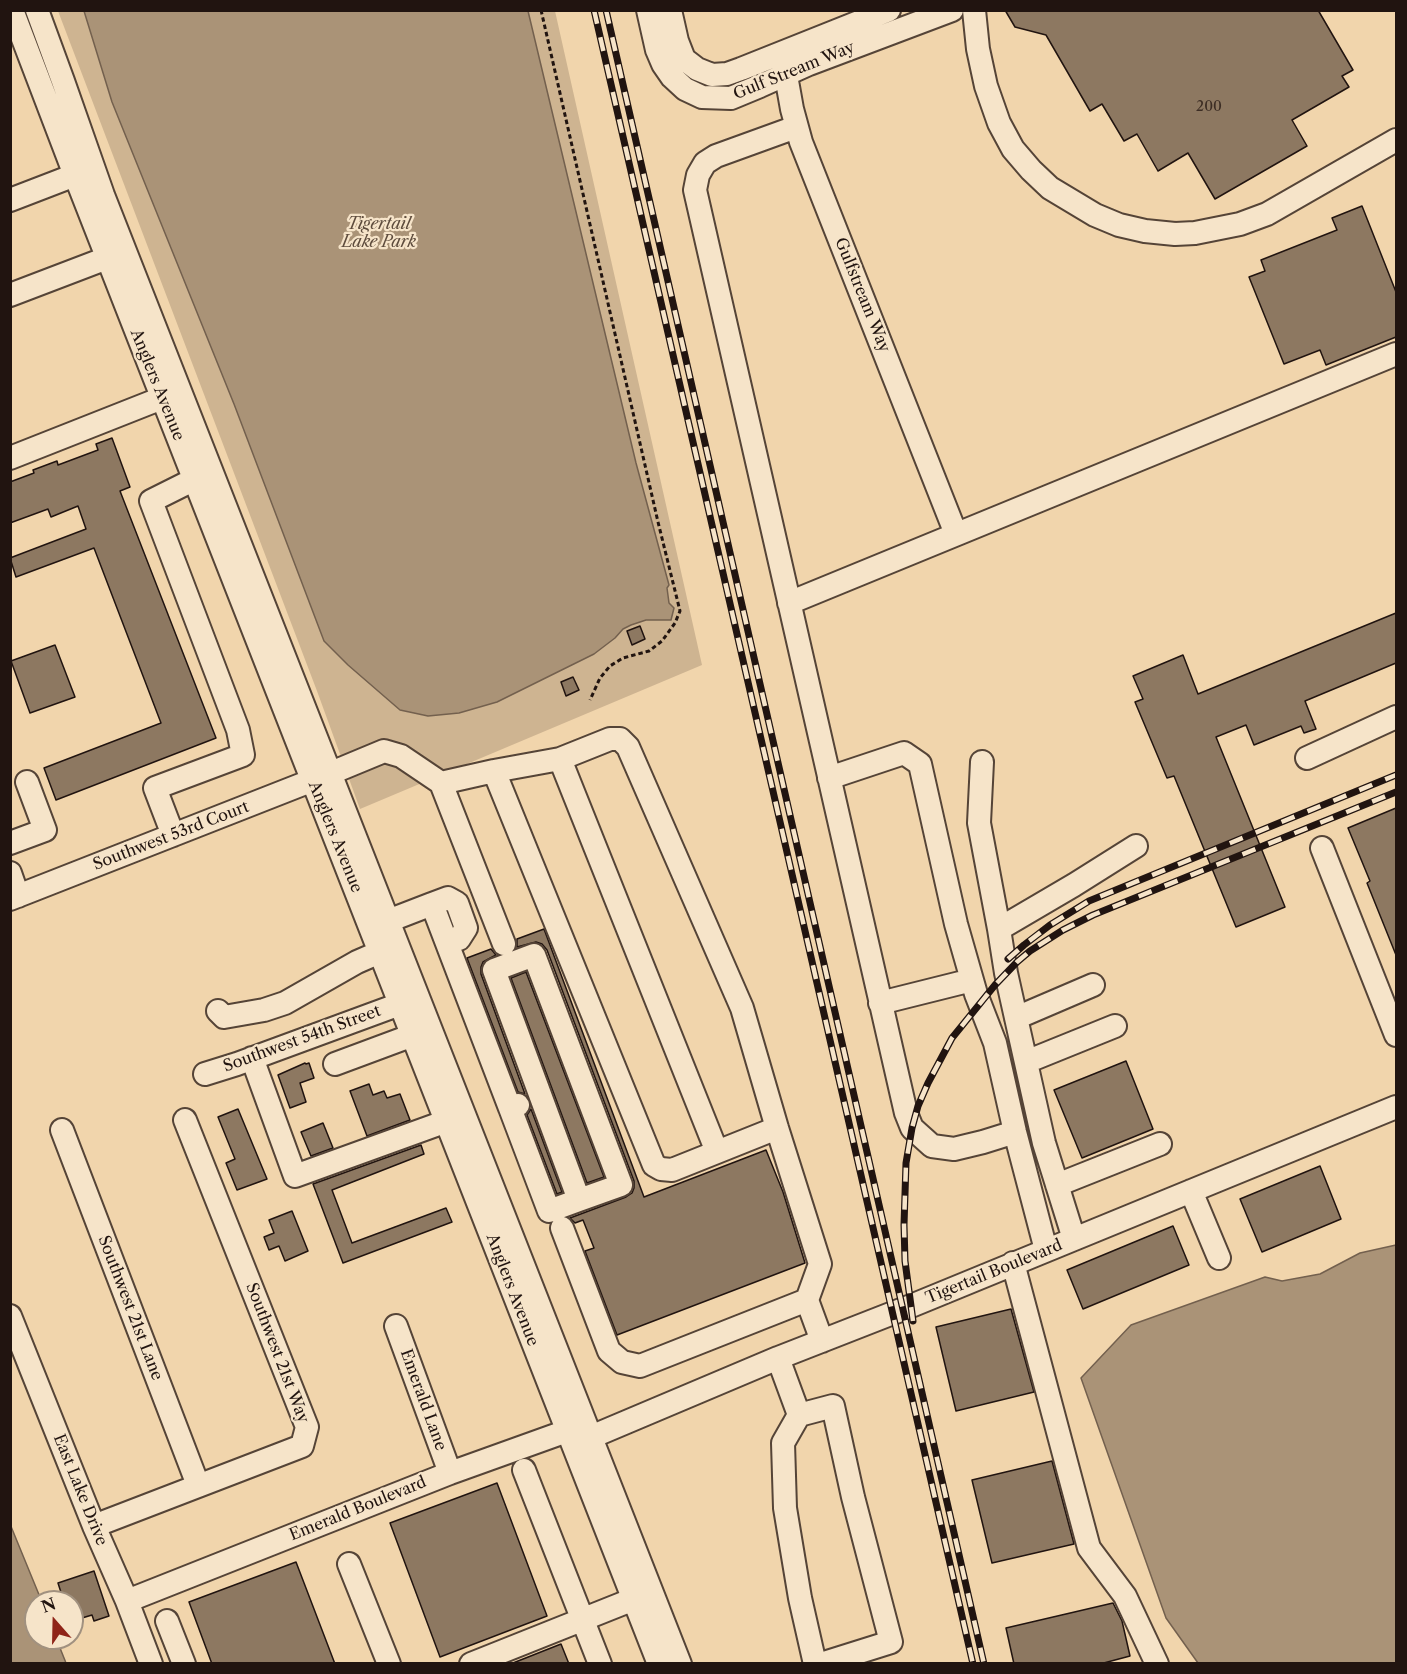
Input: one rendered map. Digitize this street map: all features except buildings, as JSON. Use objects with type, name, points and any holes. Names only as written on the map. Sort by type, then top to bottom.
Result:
[{"type":"street","name":"Anglers Avenue","points":[[12,10],[84,172],[322,777],[380,952],[658,1664]]},
{"type":"street","name":"Anglers Avenue","points":[[37,10],[63,81],[107,258],[195,479],[322,777],[388,921],[680,1664]]},
{"type":"street","name":"Gulf Stream Way","points":[[648,10],[657,50],[672,77],[685,89],[702,97],[731,98],[760,86],[784,63],[889,10]]},
{"type":"street","name":"Gulf Stream Way","points":[[670,10],[684,59],[697,69],[712,75],[784,63],[952,10]]},
{"type":"street","points":[[974,10],[978,49],[986,86],[999,123],[1013,148],[1050,188],[1095,215],[1119,225],[1175,234],[1195,233],[1239,224],[1267,214],[1396,140]]},
{"type":"street","name":"Gulfstream Way","points":[[784,63],[796,127],[956,534]]},
{"type":"street","points":[[796,127],[716,156],[705,163],[701,169],[695,190],[906,1113],[912,1128],[932,1146],[954,1149],[983,1143],[1015,1132]]},
{"type":"street","points":[[10,200],[84,172]]},
{"type":"street","points":[[10,296],[107,258]]},
{"type":"street","points":[[789,603],[1396,354]]},
{"type":"street","points":[[10,458],[162,398]]},
{"type":"street","points":[[173,835],[155,788],[243,754],[238,730],[151,501],[195,479]]},
{"type":"street","points":[[1307,758],[1396,717]]},
{"type":"street","points":[[504,944],[441,783],[560,759],[610,739],[620,739],[628,747],[742,1008],[820,1264],[807,1300],[822,1341]]},
{"type":"street","name":"Southwest 53rd Court","points":[[14,897],[384,751],[401,756],[441,783]]},
{"type":"street","points":[[829,778],[904,753],[920,764],[956,924],[976,994],[995,1043],[1015,1132],[1046,1250]]},
{"type":"street","points":[[560,759],[717,1152]]},
{"type":"street","points":[[982,762],[979,823],[1006,973],[1044,1143],[1074,1239]]},
{"type":"street","points":[[494,771],[654,1165],[672,1170],[777,1128]]},
{"type":"street","points":[[10,843],[45,830],[27,782]]},
{"type":"street","points":[[999,929],[1136,846]]},
{"type":"street","points":[[1322,848],[1396,1035]]},
{"type":"street","points":[[10,873],[14,897]]},
{"type":"street","points":[[388,921],[432,904],[514,1107],[549,1211],[621,1185],[534,955],[494,970],[579,1200]]},
{"type":"street","points":[[218,1011],[224,1017],[264,1010],[285,1003],[357,962],[380,952]]},
{"type":"street","points":[[880,1003],[972,980]]},
{"type":"street","points":[[1016,1018],[1093,985]]},
{"type":"street","name":"Southwest 54th Street","points":[[205,1074],[400,1004]]},
{"type":"street","points":[[1026,1062],[1115,1026]]},
{"type":"street","points":[[335,1064],[413,1035]]},
{"type":"street","points":[[252,1058],[295,1176],[447,1121]]},
{"type":"street","name":"Tigertail Boulevard","points":[[591,1437],[778,1358],[1396,1107]]},
{"type":"street","name":"Southwest 21st Way","points":[[94,1526],[302,1446],[307,1427],[185,1120]]},
{"type":"street","name":"Southwest 21st Lane","points":[[62,1130],[198,1485]]},
{"type":"street","points":[[1057,1185],[1160,1144]]},
{"type":"street","points":[[1191,1191],[1220,1258]]},
{"type":"street","points":[[562,1228],[609,1351],[622,1362],[640,1366],[807,1300]]},
{"type":"street","points":[[1013,1263],[1089,1548],[1125,1596],[1157,1664]]},
{"type":"street","name":"East Lake Drive","points":[[10,1316],[151,1664]]},
{"type":"street","name":"Emerald Lane","points":[[396,1326],[450,1473]]},
{"type":"street","points":[[778,1358],[799,1415]]},
{"type":"street","points":[[816,1664],[800,1598],[785,1508],[783,1443],[799,1415],[833,1406],[853,1497],[891,1642],[821,1664]]},
{"type":"street","points":[[567,1431],[591,1437]]},
{"type":"street","name":"Emerald Boulevard","points":[[127,1601],[450,1473],[567,1431]]},
{"type":"street","points":[[524,1470],[600,1664]]},
{"type":"street","points":[[348,1564],[389,1664]]},
{"type":"street","points":[[471,1664],[634,1599]]},
{"type":"street","points":[[167,1621],[184,1664]]},
{"type":"path","points":[[541,10],[680,611],[675,623],[662,641],[649,651],[623,658],[610,666],[600,678],[590,700]]},
{"type":"green space","name":"Tigertail Lake Park","points":[[58,11],[555,11],[702,665],[360,809]]},
{"type":"shaded area","name":"Tigertail Lake Park","points":[[84,11],[528,11],[636,463],[669,585],[667,588],[669,603],[674,608],[671,620],[646,620],[631,625],[594,654],[497,702],[459,713],[428,716],[400,710],[324,641],[234,404],[112,102]]},
{"type":"shaded area","points":[[1396,1245],[1396,1663],[1198,1663],[1166,1618],[1081,1378],[1131,1325],[1265,1277],[1282,1281],[1320,1274],[1360,1253]]},
{"type":"shaded area","points":[[10,1524],[37,1590],[24,1590],[24,1650],[61,1650],[66,1663],[11,1663]]},
{"type":"railway","points":[[594,10],[973,1664]]},
{"type":"railway","points":[[606,10],[984,1664]]},
{"type":"railway","points":[[1008,959],[1050,925],[1089,901],[1396,775]]},
{"type":"railway","points":[[913,1321],[905,1261],[904,1225],[906,1163],[912,1128],[928,1083],[952,1038],[995,985],[1030,951],[1063,930],[1093,915],[1396,792]]}]
